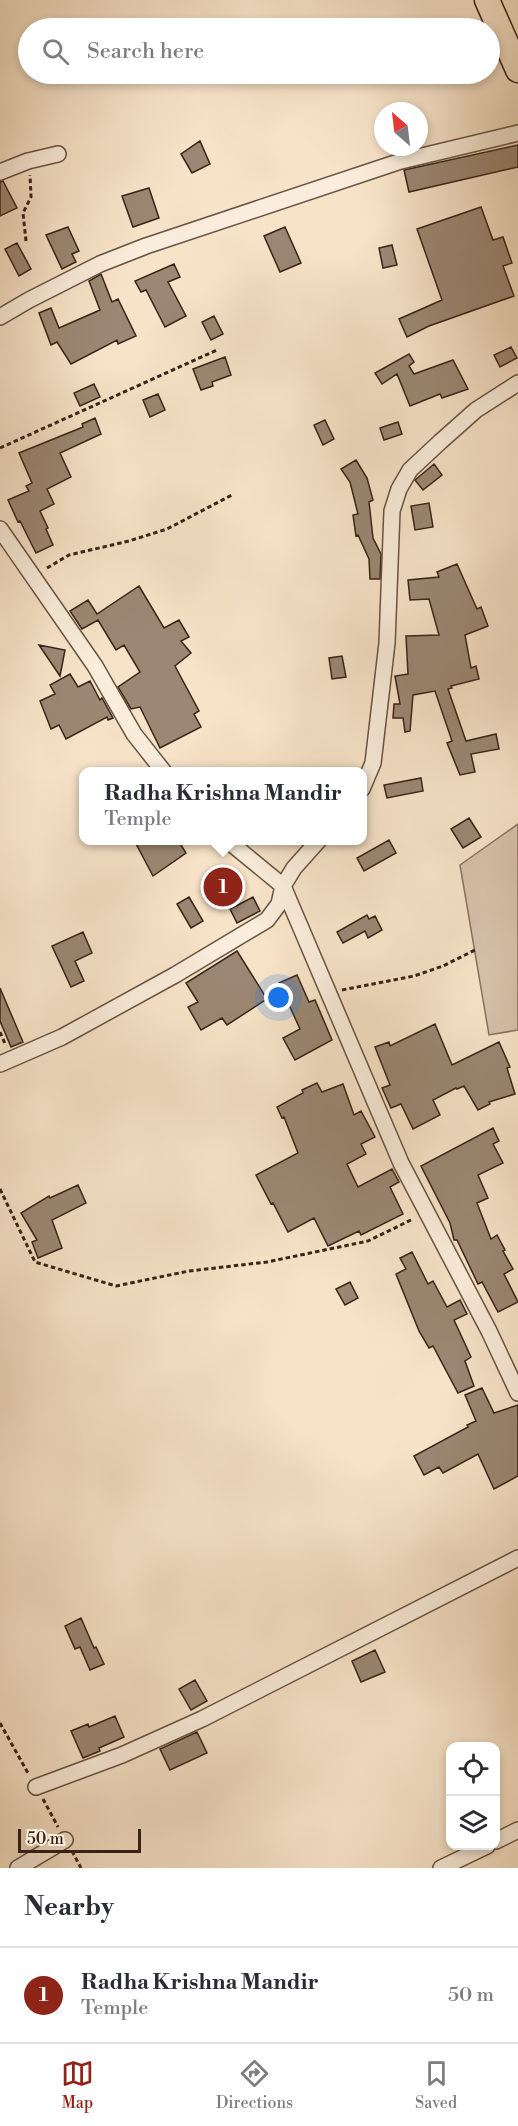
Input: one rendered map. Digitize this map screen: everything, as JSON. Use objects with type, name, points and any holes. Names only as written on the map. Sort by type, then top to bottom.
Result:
[{"type":"main road","points":[[487,0],[495,18]]},
{"type":"main road","points":[[500,29],[518,70]]},
{"type":"street","points":[[0,317],[100,264],[146,246],[401,161],[518,133]]},
{"type":"street","points":[[0,172],[28,161],[58,154]]},
{"type":"street","points":[[367,779],[373,763],[387,643],[392,511],[399,489],[410,470],[449,434],[476,410],[518,383]]},
{"type":"street","points":[[0,529],[95,666],[134,734],[161,767]]},
{"type":"street","points":[[233,845],[283,885],[401,1163],[489,1331],[518,1393]]},
{"type":"street","points":[[0,1064],[62,1037],[175,975],[267,920],[279,904],[283,885],[294,868],[315,845]]},
{"type":"street","points":[[36,1787],[122,1755],[202,1719],[518,1558]]},
{"type":"street","points":[[500,1839],[518,1830]]},
{"type":"street","points":[[18,1868],[66,1840]]},
{"type":"street","points":[[441,1868],[477,1850]]},
{"type":"path","points":[[26,241],[23,213],[31,197],[28,161]]},
{"type":"path","points":[[0,448],[217,350]]},
{"type":"path","points":[[32,577],[69,555],[129,541],[167,528],[232,495]]},
{"type":"path","points":[[329,994],[414,976],[443,966],[477,949]]},
{"type":"path","points":[[0,1189],[35,1262],[116,1286],[189,1271],[267,1262],[368,1240],[427,1212]]},
{"type":"shaded area","points":[[518,824],[518,1030],[489,1035],[460,865]]},
{"type":"building","points":[[200,141],[210,164],[192,173],[181,154]]},
{"type":"building","points":[[518,145],[518,167],[409,192],[404,170]]},
{"type":"building","points":[[3,181],[17,208],[0,216],[0,182]]},
{"type":"building","points":[[149,188],[159,218],[133,227],[122,196]]},
{"type":"building","points":[[481,207],[493,240],[503,237],[512,263],[503,266],[514,296],[429,326],[407,337],[399,319],[442,300],[417,229]]},
{"type":"building","points":[[68,227],[79,251],[72,254],[76,262],[62,269],[46,235]]},
{"type":"building","points":[[285,227],[301,263],[280,272],[264,236]]},
{"type":"building","points":[[17,243],[31,269],[19,276],[5,249]]},
{"type":"building","points":[[392,245],[397,265],[383,268],[379,248]]},
{"type":"building","points":[[174,264],[180,277],[168,282],[186,316],[165,327],[146,290],[141,292],[135,281]]},
{"type":"building","points":[[101,274],[112,302],[118,299],[136,336],[118,344],[117,340],[71,364],[57,342],[51,345],[39,313],[51,308],[59,328],[100,310],[89,281]]},
{"type":"building","points":[[214,316],[223,334],[211,340],[202,322]]},
{"type":"building","points":[[511,347],[517,358],[500,367],[494,355]]},
{"type":"building","points":[[409,354],[414,362],[409,366],[414,374],[453,360],[468,389],[442,398],[440,394],[410,406],[397,374],[382,384],[375,373]]},
{"type":"building","points":[[225,357],[231,375],[212,382],[213,386],[201,390],[193,369]]},
{"type":"building","points":[[94,384],[100,397],[80,406],[74,393]]},
{"type":"building","points":[[158,394],[165,410],[150,417],[143,400]]},
{"type":"building","points":[[95,418],[101,434],[60,453],[71,477],[47,489],[54,504],[40,511],[53,545],[36,553],[8,500],[29,491],[26,486],[32,483],[19,453],[83,427],[82,424]]},
{"type":"building","points":[[325,420],[334,439],[323,445],[314,425]]},
{"type":"building","points":[[398,422],[402,434],[384,440],[380,428]]},
{"type":"building","points":[[356,460],[367,478],[373,500],[369,502],[373,538],[381,554],[380,579],[370,579],[369,559],[358,535],[356,536],[353,515],[358,514],[350,482],[341,469]]},
{"type":"building","points":[[434,464],[442,475],[423,490],[415,480]]},
{"type":"building","points":[[429,503],[433,527],[415,530],[411,506]]},
{"type":"building","points":[[457,564],[477,609],[481,607],[488,626],[465,635],[471,668],[476,666],[479,679],[451,686],[452,688],[448,689],[466,741],[496,734],[499,749],[471,754],[475,772],[460,775],[447,743],[452,741],[435,691],[413,695],[410,731],[405,732],[403,718],[393,718],[394,704],[400,704],[395,676],[408,674],[406,636],[439,635],[429,599],[410,600],[408,580],[439,577],[437,572]]},
{"type":"building","points":[[139,586],[164,628],[179,620],[189,637],[181,641],[191,653],[175,666],[199,711],[194,714],[201,727],[160,748],[140,707],[131,709],[118,687],[140,672],[124,645],[116,650],[98,620],[82,629],[70,611],[88,600],[97,614]]},
{"type":"building","points":[[39,645],[65,650],[60,676]]},
{"type":"building","points":[[342,656],[346,677],[332,679],[329,658]]},
{"type":"building","points":[[70,674],[78,687],[90,681],[113,718],[108,720],[107,717],[66,739],[59,725],[51,729],[40,701],[55,694],[50,685]]},
{"type":"building","points":[[421,778],[423,791],[387,798],[384,785]]},
{"type":"building","points":[[469,818],[481,837],[463,848],[451,829]]},
{"type":"building","points":[[389,840],[396,853],[364,871],[357,858]]},
{"type":"building","points":[[137,845],[181,845],[186,853],[153,876]]},
{"type":"building","points":[[189,897],[203,921],[191,928],[177,904]]},
{"type":"building","points":[[253,897],[260,911],[237,923],[230,909]]},
{"type":"building","points":[[367,915],[369,919],[375,916],[382,930],[368,938],[365,931],[343,943],[337,932]]},
{"type":"building","points":[[83,932],[92,953],[75,961],[84,981],[71,987],[52,946]]},
{"type":"building","points":[[237,951],[267,999],[227,1025],[222,1018],[201,1030],[188,1007],[198,1002],[186,983]]},
{"type":"building","points":[[297,975],[309,1002],[315,1000],[332,1040],[295,1060],[283,1038],[300,1029],[279,983]]},
{"type":"building","points":[[0,988],[23,1042],[11,1047],[0,1021]]},
{"type":"building","points":[[435,1024],[452,1065],[499,1042],[510,1067],[507,1068],[515,1094],[489,1102],[490,1104],[478,1110],[464,1086],[456,1088],[433,1100],[440,1115],[413,1129],[401,1104],[391,1108],[382,1088],[390,1085],[375,1047],[389,1042],[390,1046]]},
{"type":"building","points":[[317,1083],[322,1092],[343,1084],[354,1115],[361,1111],[375,1137],[361,1144],[366,1154],[347,1164],[358,1187],[392,1169],[399,1182],[390,1187],[403,1214],[361,1235],[359,1231],[328,1246],[314,1218],[288,1232],[256,1175],[298,1153],[284,1117],[282,1118],[277,1107]]},
{"type":"building","points":[[493,1128],[499,1141],[493,1144],[503,1163],[478,1175],[488,1198],[477,1203],[491,1239],[497,1235],[513,1269],[504,1274],[518,1302],[498,1312],[482,1282],[478,1284],[457,1240],[454,1240],[450,1223],[421,1166]]},
{"type":"building","points":[[78,1185],[86,1203],[52,1220],[62,1248],[38,1258],[32,1242],[37,1240],[21,1213],[49,1196],[50,1198]]},
{"type":"building","points":[[412,1252],[428,1284],[433,1281],[447,1307],[460,1300],[467,1314],[454,1320],[471,1357],[465,1361],[474,1386],[458,1393],[433,1346],[429,1348],[419,1331],[396,1274],[406,1269],[400,1258]]},
{"type":"building","points":[[350,1282],[358,1298],[345,1305],[336,1289]]},
{"type":"building","points":[[482,1388],[494,1413],[518,1405],[518,1476],[494,1489],[478,1454],[443,1473],[439,1467],[424,1475],[414,1456],[476,1421],[465,1395]]},
{"type":"building","points":[[81,1618],[104,1664],[90,1670],[80,1647],[75,1649],[65,1626]]},
{"type":"building","points":[[375,1650],[385,1672],[361,1682],[352,1661]]},
{"type":"building","points":[[195,1680],[207,1701],[191,1710],[179,1689]]},
{"type":"building","points":[[115,1716],[124,1737],[83,1758],[71,1731],[88,1724],[89,1727]]},
{"type":"building","points":[[197,1732],[207,1753],[170,1770],[160,1749]]},
{"type":"place","name":"Radha Krishna Mandir","points":[[223,887]]}]
